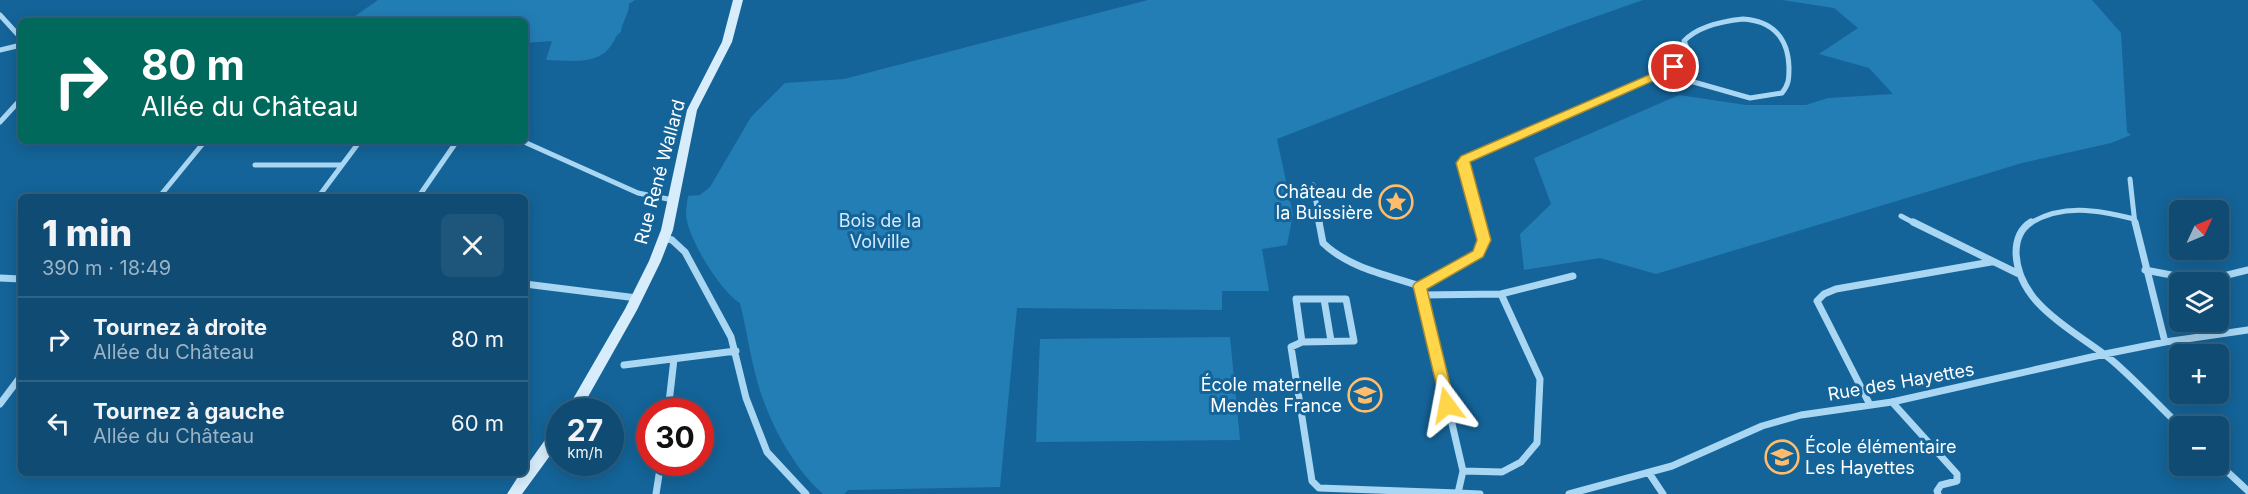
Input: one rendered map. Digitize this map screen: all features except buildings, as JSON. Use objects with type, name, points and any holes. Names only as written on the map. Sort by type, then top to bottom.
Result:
[{"type":"main road","name":"Rue René Wallard","points":[[580,398],[637,298],[664,238],[692,110],[727,42],[738,0]]},
{"type":"main road","points":[[528,475],[546,449]]},
{"type":"main road","points":[[514,494],[527,476]]},
{"type":"street","points":[[2,17],[18,37]]},
{"type":"street","points":[[1313,185],[1323,243],[1328,249],[1354,262],[1420,286],[1478,254],[1484,240],[1463,163],[1466,159],[1661,73],[1687,62],[1691,57],[1684,41],[1688,36],[1721,21],[1745,18],[1766,24],[1779,34],[1788,54],[1789,84],[1782,93],[1750,98],[1661,73]]},
{"type":"street","points":[[0,50],[18,46]]},
{"type":"street","points":[[0,122],[18,102]]},
{"type":"street","points":[[162,194],[203,144]]},
{"type":"street","points":[[320,194],[358,144]]},
{"type":"street","points":[[420,194],[455,144]]},
{"type":"street","points":[[528,144],[638,193],[673,200]]},
{"type":"street","points":[[255,165],[341,165]]},
{"type":"street","points":[[2130,179],[2134,219],[2164,342]]},
{"type":"street","points":[[2017,273],[2016,246],[2019,233],[2028,224],[2043,216],[2060,211],[2081,210],[2134,219]]},
{"type":"street","points":[[1901,216],[2017,273],[2039,303],[2105,354],[2170,416]]},
{"type":"street","points":[[664,238],[672,240],[685,252],[716,306],[736,351],[746,398],[767,452],[806,494]]},
{"type":"street","points":[[1870,405],[1817,301],[1824,294],[1836,289],[1991,262]]},
{"type":"street","points":[[2145,270],[2182,279],[2203,281],[2248,270]]},
{"type":"street","points":[[1422,295],[1501,294],[1573,276]]},
{"type":"street","points":[[0,278],[18,279]]},
{"type":"street","points":[[528,284],[637,298]]},
{"type":"street","points":[[1420,286],[1463,471],[1458,494]]},
{"type":"street","points":[[1463,471],[1502,472],[1521,462],[1537,443],[1540,379],[1501,294]]},
{"type":"street","points":[[1302,342],[1296,299],[1346,299],[1354,341],[1302,342],[1291,347],[1312,481],[1319,488],[1480,494]]},
{"type":"street","points":[[1324,299],[1331,341]]},
{"type":"street","name":"Rue des Hayettes","points":[[1569,494],[1672,466],[1762,426],[1801,415],[1892,402],[2164,342],[2248,330]]},
{"type":"street","points":[[624,365],[736,351]]},
{"type":"street","points":[[670,398],[674,359]]},
{"type":"street","points":[[0,404],[18,380]]},
{"type":"street","points":[[1892,402],[1957,474],[1957,481],[1941,485],[1937,491],[1938,494]]},
{"type":"street","points":[[1649,473],[1663,494]]},
{"type":"street","points":[[2229,473],[2248,491]]},
{"type":"street","points":[[656,494],[659,476]]},
{"type":"green space","points":[[378,0],[635,0],[629,4],[621,32],[610,47],[597,57],[581,61],[546,60],[552,41],[528,43],[528,18],[352,18]]},
{"type":"green space","name":"Bois de la Volville","points":[[1148,0],[1643,0],[1566,27],[1277,139],[1293,214],[1287,245],[1262,249],[1269,291],[1222,291],[1222,310],[1017,308],[1000,487],[848,490],[844,494],[823,494],[796,463],[769,414],[756,378],[740,303],[715,277],[699,250],[688,225],[686,215],[688,196],[700,195],[710,187],[751,117],[785,83],[844,79]]},
{"type":"green space","points":[[1782,0],[2092,0],[2121,33],[2127,132],[2131,135],[2111,143],[2022,163],[1656,274],[1600,258],[1524,270],[1520,234],[1551,204],[1534,158],[1679,95],[1746,105],[1806,105],[1828,98],[1893,94],[1869,68],[1819,54],[1858,28],[1834,8]]},
{"type":"green space","points":[[1230,337],[1240,440],[1036,442],[1040,339]]},
{"type":"place","name":"Château de la Buissière","points":[[1396,202]]},
{"type":"place","name":"École maternelle Mendès France","points":[[1365,395]]},
{"type":"place","name":"École élémentaire Les Hayettes","points":[[1782,457]]},
{"type":"route","points":[[1447,405],[1420,286],[1478,254],[1484,240],[1463,163],[1466,159],[1674,67]]}]
